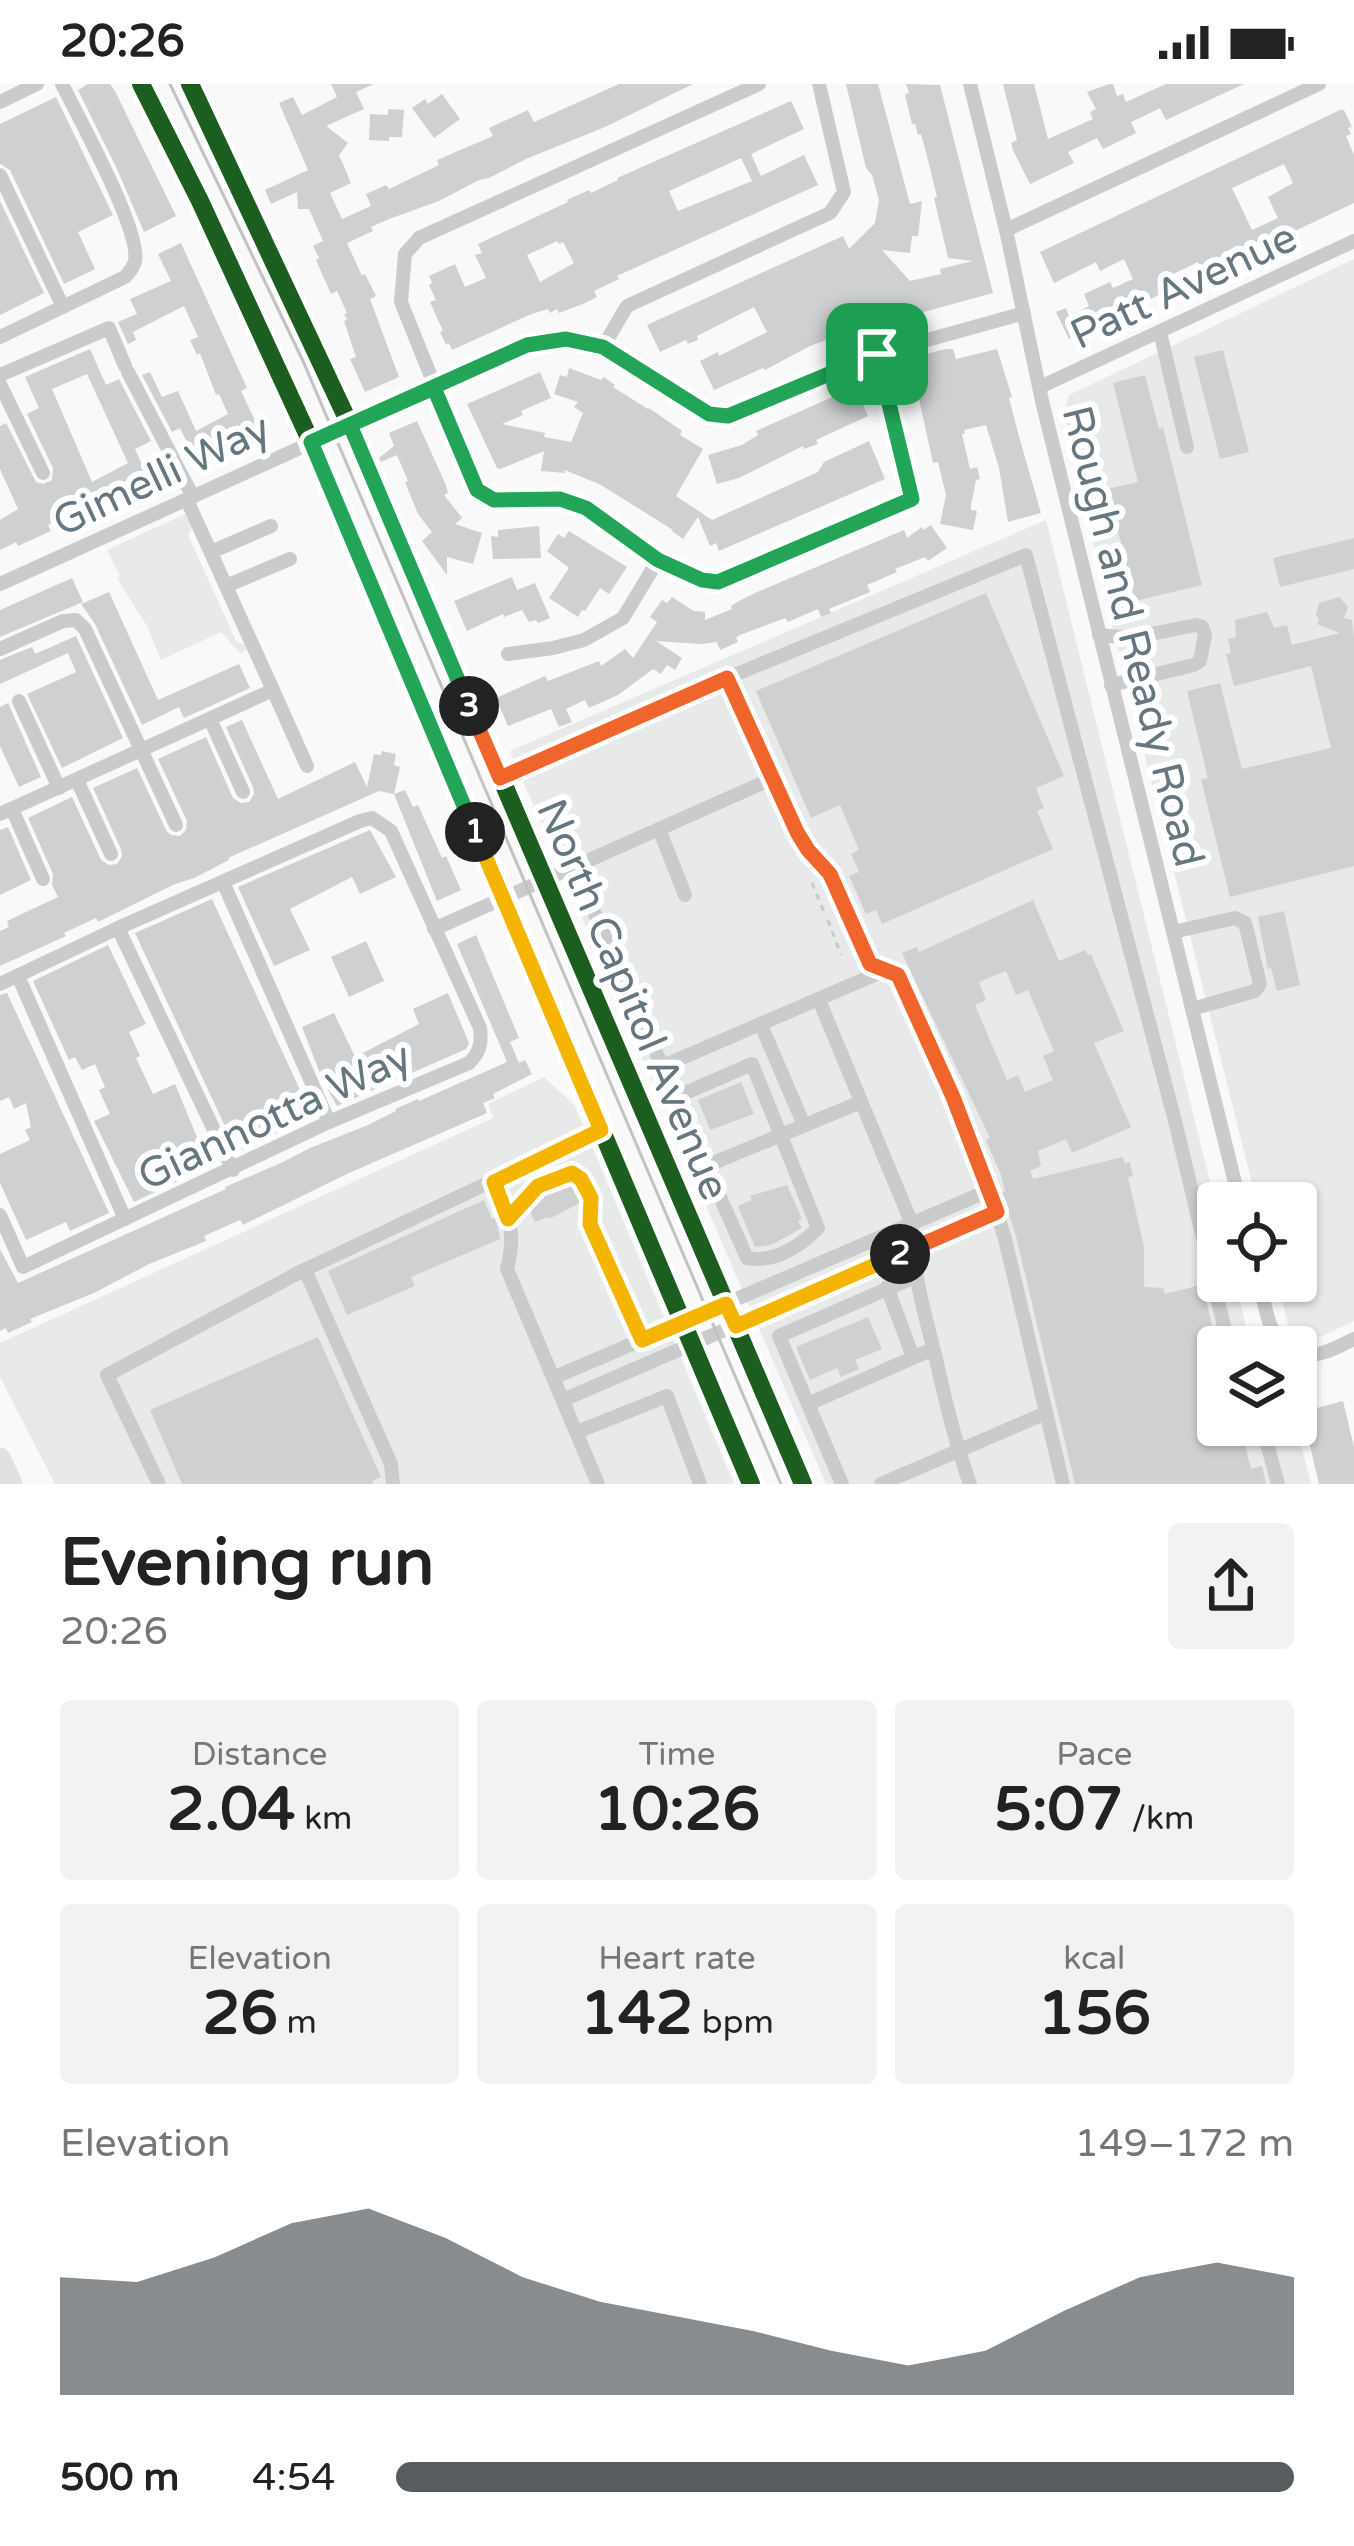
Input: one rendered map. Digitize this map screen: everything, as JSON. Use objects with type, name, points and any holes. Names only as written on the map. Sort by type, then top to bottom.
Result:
[{"type":"highway","points":[[0,1458],[13,1484]]},
{"type":"main road","name":"North Capitol Avenue","points":[[141,84],[311,442],[751,1484]]},
{"type":"main road","name":"North Capitol Avenue","points":[[190,84],[350,425],[803,1484]]},
{"type":"street","points":[[1,98],[38,84]]},
{"type":"street","points":[[0,337],[125,277],[135,261],[123,212],[62,84]]},
{"type":"street","points":[[760,84],[419,238],[406,254],[401,302],[477,490],[494,500],[560,499],[586,508],[658,560],[702,580],[718,582],[912,499],[877,354]]},
{"type":"street","points":[[819,84],[844,192],[830,213],[627,306],[603,347],[709,414],[728,416],[877,354],[1024,313]]},
{"type":"street","name":"Rough and Ready Road","points":[[970,84],[1111,685],[1235,1182]]},
{"type":"street","points":[[1006,230],[1319,84]]},
{"type":"street","points":[[0,176],[63,307]]},
{"type":"street","name":"Patt Avenue","points":[[1040,387],[1354,242]]},
{"type":"street","points":[[43,472],[0,379],[109,328],[308,766]]},
{"type":"street","points":[[1160,332],[1187,447]]},
{"type":"street","name":"Gimelli Way","points":[[0,584],[527,345],[566,339],[603,347]]},
{"type":"street","points":[[211,552],[271,526]]},
{"type":"street","points":[[500,778],[1025,555],[1175,1121],[1224,1326]]},
{"type":"street","points":[[226,586],[290,559]]},
{"type":"street","points":[[508,654],[584,640],[623,618],[658,560]]},
{"type":"street","points":[[0,649],[63,621],[76,620],[85,628],[176,825]]},
{"type":"street","points":[[1100,635],[1131,638],[1196,625],[1205,635],[1200,661],[1194,665],[1111,685]]},
{"type":"street","points":[[727,678],[797,832],[830,874],[870,964],[898,975],[990,1190],[1063,1484]]},
{"type":"street","points":[[43,879],[6,812],[273,690]]},
{"type":"street","points":[[19,701],[59,788]]},
{"type":"street","points":[[210,719],[242,792]]},
{"type":"street","points":[[434,929],[774,778]]},
{"type":"street","points":[[77,780],[111,854]]},
{"type":"street","name":"Giannotta Way","points":[[0,984],[372,818],[391,831],[482,1040],[470,1063],[329,1122],[23,1268],[0,1215]]},
{"type":"street","points":[[658,830],[685,895]]},
{"type":"street","points":[[223,882],[329,1122]]},
{"type":"street","points":[[586,894],[747,1258],[764,1261],[801,1246],[818,1228],[752,1064],[676,1097]]},
{"type":"street","points":[[1173,932],[1235,918],[1245,923],[1250,943],[1260,984],[1255,991],[1192,1009]]},
{"type":"street","points":[[118,928],[232,1170]]},
{"type":"street","points":[[663,1066],[888,969]]},
{"type":"street","points":[[18,976],[125,1219]]},
{"type":"street","points":[[819,1000],[912,1224],[912,1249],[933,1348],[970,1484]]},
{"type":"street","points":[[761,1025],[804,1125]]},
{"type":"street","points":[[706,1166],[861,1102]]},
{"type":"street","points":[[158,1484],[107,1375],[305,1270],[601,1130]]},
{"type":"street","points":[[508,1219],[538,1186],[572,1173],[581,1179],[591,1198],[590,1224],[642,1340]]},
{"type":"street","points":[[494,1182],[513,1233],[507,1269],[598,1484]]},
{"type":"street","points":[[553,1378],[990,1190]]},
{"type":"street","points":[[563,1400],[997,1212]]},
{"type":"street","points":[[305,1270],[391,1464],[393,1484]]},
{"type":"street","points":[[842,1484],[779,1336],[917,1276]]},
{"type":"street","points":[[887,1287],[913,1357]]},
{"type":"street","points":[[1317,1354],[1354,1339]]},
{"type":"street","points":[[808,1404],[933,1348]]},
{"type":"street","points":[[577,1432],[667,1396],[700,1484]]},
{"type":"street","points":[[881,1484],[1046,1413]]},
{"type":"street","points":[[1268,1446],[1278,1484]]},
{"type":"path","points":[[812,883],[824,912]]},
{"type":"path","points":[[828,920],[841,955]]},
{"type":"shaded area","points":[[1354,259],[1354,1321],[1317,1339],[1317,1326],[1288,1326],[1282,1302],[1317,1302],[1317,1182],[1252,1182],[1113,629],[1064,414],[1069,395]]},
{"type":"shaded area","points":[[1271,320],[1326,342],[1340,364],[1349,397],[1264,420],[1252,411],[1236,330]]},
{"type":"shaded area","points":[[1246,468],[1272,572],[1247,578],[1222,473]]},
{"type":"shaded area","points":[[187,513],[193,526],[188,535],[237,643],[247,650],[240,653],[221,632],[161,660],[147,626],[117,578],[107,550]]},
{"type":"shaded area","points":[[1046,520],[1210,1182],[1197,1182],[1197,1302],[1240,1302],[1246,1326],[1197,1326],[1197,1446],[1301,1446],[1311,1484],[826,1484],[510,751]]},
{"type":"shaded area","points":[[1354,1041],[1354,1054],[1332,1067],[1316,1085],[1303,1125],[1315,1165],[1354,1194],[1354,1206],[1327,1193],[1300,1160],[1292,1131],[1298,1088],[1292,1069]]},
{"type":"shaded area","points":[[544,1077],[575,1106],[734,1484],[55,1484],[0,1377],[0,1343],[493,1118],[488,1104]]},
{"type":"building","points":[[88,84],[110,84],[115,91],[176,216],[144,232],[78,90]]},
{"type":"building","points":[[331,84],[374,84],[356,92],[364,109],[326,126],[348,143],[339,155],[351,183],[330,193],[342,219],[371,206],[366,194],[386,185],[389,189],[439,165],[437,160],[493,136],[489,128],[528,110],[534,122],[619,84],[693,84],[439,201],[371,227],[373,231],[347,243],[376,296],[370,299],[399,377],[365,392],[350,359],[356,357],[344,321],[347,313],[337,291],[331,294],[316,260],[313,246],[323,241],[309,209],[298,209],[297,192],[271,204],[265,190],[308,170],[279,103],[293,97],[302,115],[337,97]]},
{"type":"building","points":[[846,84],[878,84],[910,204],[922,201],[918,236],[912,236],[910,253],[882,250],[910,281],[973,261],[948,258],[929,164],[905,94],[909,93],[906,84],[940,85],[993,293],[840,335],[714,390],[700,361],[767,332],[754,307],[697,336],[698,340],[688,344],[686,340],[660,352],[647,325],[843,236],[849,249],[875,223],[879,200],[866,168]]},
{"type":"building","points":[[1003,84],[1034,84],[1048,139],[1093,119],[1090,112],[1096,109],[1087,92],[1109,84],[1126,102],[1166,84],[1244,84],[1166,120],[1160,108],[1131,122],[1136,133],[1103,149],[1097,138],[1068,152],[1074,163],[1030,184],[1011,143],[1017,140]]},
{"type":"building","points":[[442,94],[460,119],[434,138],[412,108]]},
{"type":"building","points":[[56,97],[113,215],[78,232],[95,269],[64,284],[10,170],[0,164],[0,124]]},
{"type":"building","points":[[791,101],[804,129],[751,154],[761,176],[804,155],[818,185],[617,276],[585,303],[559,313],[548,309],[529,315],[452,350],[446,345],[430,302],[436,300],[429,276],[455,264],[465,287],[486,278],[475,255],[482,253],[478,244]],"holes":[[[741,158],[752,181],[678,211],[669,191]],[[563,242],[574,263],[540,282],[527,255]]]},
{"type":"building","points":[[388,109],[404,110],[402,137],[369,140],[370,114],[388,115]]},
{"type":"building","points":[[1340,110],[1352,127],[1346,136],[1354,155],[1354,203],[1204,274],[1198,262],[1169,276],[1175,287],[1069,339],[1056,312],[1066,308],[1069,316],[1089,306],[1084,294],[1110,282],[1113,288],[1133,279],[1124,259],[1100,271],[1096,262],[1054,283],[1040,252]],"holes":[[[1284,164],[1293,183],[1268,197],[1278,218],[1252,230],[1232,188]]]},
{"type":"building","points":[[0,201],[44,293],[0,315]]},
{"type":"building","points":[[181,243],[247,388],[241,391],[262,435],[199,467],[180,428],[172,432],[142,375],[150,372],[162,397],[178,391],[196,431],[228,414],[190,340],[198,337],[184,306],[133,332],[136,340],[128,344],[118,322],[137,314],[130,299],[171,281],[158,254]]},
{"type":"building","points":[[90,349],[106,385],[119,379],[151,441],[135,449],[153,489],[89,517],[85,509],[48,525],[51,531],[0,550],[0,520],[18,509],[0,469],[0,426],[6,423],[36,482],[52,480],[53,468],[27,414],[39,408],[25,377]],"holes":[[[87,374],[128,463],[92,482],[52,389]]]},
{"type":"building","points":[[953,349],[956,359],[997,349],[1041,513],[1008,522],[986,425],[962,434],[970,469],[977,467],[980,479],[971,505],[977,511],[973,530],[940,524],[946,495],[908,368],[928,363],[926,354]]},
{"type":"building","points":[[1223,350],[1249,452],[1220,459],[1194,357]]},
{"type":"building","points":[[569,368],[601,380],[604,377],[703,449],[676,496],[712,520],[818,472],[824,462],[869,441],[885,479],[719,551],[716,543],[710,546],[698,517],[683,539],[601,485],[565,470],[541,471],[544,451],[497,468],[467,404],[540,372],[551,398],[502,424],[571,442],[583,413],[574,407],[578,402],[554,394],[560,375],[567,377]]},
{"type":"building","points":[[1145,375],[1202,585],[1135,601],[1108,489],[1138,482],[1113,383]]},
{"type":"building","points":[[855,387],[868,416],[816,440],[818,444],[803,446],[717,484],[708,455],[742,445],[758,435],[756,431]]},
{"type":"building","points":[[417,421],[445,483],[448,493],[444,495],[462,518],[455,524],[482,533],[473,564],[447,557],[447,575],[422,541],[432,532],[418,514],[397,455],[381,462],[379,458],[394,446],[389,433]]},
{"type":"building","points":[[931,525],[947,548],[928,561],[925,557],[895,569],[897,572],[867,585],[870,592],[829,609],[831,613],[821,617],[818,609],[788,622],[785,618],[740,635],[738,642],[720,650],[717,642],[656,641],[682,658],[675,670],[667,665],[661,674],[653,669],[618,695],[589,708],[585,700],[566,709],[572,722],[559,727],[551,709],[508,726],[496,698],[545,676],[548,681],[599,661],[601,666],[625,649],[633,658],[657,622],[650,617],[662,600],[667,603],[672,597],[694,611],[705,612],[705,620],[755,593],[904,530],[907,538]]},
{"type":"building","points":[[539,526],[541,558],[493,559],[491,536],[498,537],[498,530]]},
{"type":"building","points":[[569,531],[627,567],[609,594],[600,588],[578,617],[549,598],[569,568],[547,551],[558,534],[564,538]]},
{"type":"building","points":[[1354,538],[1354,569],[1280,587],[1273,558]]},
{"type":"building","points":[[512,577],[517,590],[535,583],[550,618],[529,622],[522,610],[467,631],[454,601]]},
{"type":"building","points":[[72,578],[83,602],[0,637],[0,610]]},
{"type":"building","points":[[109,592],[158,700],[239,664],[250,688],[184,718],[179,707],[142,725],[81,604]]},
{"type":"building","points":[[986,593],[1064,776],[1036,788],[1044,808],[1037,811],[1053,849],[882,924],[876,910],[866,914],[849,876],[859,872],[851,854],[859,850],[840,805],[811,818],[756,691]]},
{"type":"building","points":[[1339,597],[1348,607],[1344,618],[1352,620],[1354,639],[1354,866],[1230,897],[1201,779],[1208,778],[1187,691],[1220,683],[1242,769],[1331,748],[1311,666],[1234,686],[1226,654],[1231,653],[1228,639],[1236,637],[1235,620],[1267,612],[1274,628],[1287,625],[1292,645],[1340,633],[1317,624],[1316,615],[1319,603]]},
{"type":"building","points":[[76,636],[123,738],[62,768],[27,694],[76,672],[68,653],[0,684],[0,660],[32,647],[35,654]]},
{"type":"building","points":[[8,703],[41,777],[19,787],[0,746],[0,707]]},
{"type":"building","points":[[242,720],[278,799],[355,762],[367,787],[374,754],[382,751],[396,754],[394,765],[400,767],[394,794],[379,791],[0,966],[0,931],[9,927],[7,921],[58,897],[28,818],[72,797],[101,860],[117,864],[121,849],[93,788],[137,768],[166,830],[180,836],[187,821],[158,759],[206,737],[233,798],[249,802],[253,787],[226,727]]},
{"type":"building","points":[[405,790],[413,807],[418,805],[461,890],[437,901],[394,794]]},
{"type":"building","points":[[8,827],[31,880],[0,895],[0,830]]},
{"type":"building","points":[[370,830],[396,877],[360,894],[352,877],[290,909],[310,950],[274,966],[238,887]]},
{"type":"building","points":[[212,899],[312,1116],[237,1152],[135,933]]},
{"type":"building","points":[[1033,900],[1059,961],[1085,950],[1091,954],[1124,1031],[1094,1043],[1131,1127],[1072,1153],[1066,1139],[1038,1151],[1041,1166],[1030,1171],[1033,1179],[1123,1157],[1124,1163],[1130,1162],[1133,1176],[1128,1177],[1144,1247],[1144,1287],[1163,1288],[1165,1294],[1197,1286],[1197,1302],[1206,1302],[1212,1326],[1197,1326],[1197,1446],[1245,1446],[1251,1469],[1262,1466],[1266,1484],[1075,1484],[1001,1175],[986,1140],[990,1138],[902,953],[917,947],[919,952]],"holes":[[[1006,971],[1016,995],[1028,990],[1054,1051],[1043,1056],[1053,1080],[1025,1092],[1018,1075],[1007,1080],[975,1005],[986,1000],[979,982]]]},
{"type":"building","points":[[1284,911],[1300,985],[1277,991],[1258,917]]},
{"type":"building","points":[[476,935],[519,1038],[510,1042],[519,1063],[525,1060],[532,1074],[493,1094],[495,1098],[483,1103],[487,1113],[243,1225],[240,1220],[204,1236],[206,1241],[8,1333],[6,1328],[0,1331],[0,1249],[18,1283],[507,1062],[457,944]]},
{"type":"building","points":[[366,941],[384,981],[349,997],[331,957]]},
{"type":"building","points":[[108,945],[146,1024],[129,1032],[140,1056],[136,1058],[153,1094],[175,1084],[209,1166],[134,1202],[94,1121],[110,1114],[99,1090],[105,1087],[95,1064],[82,1070],[75,1057],[69,1060],[33,981]]},
{"type":"building","points":[[7,993],[109,1213],[70,1231],[66,1222],[26,1240],[0,1183],[0,1154],[30,1140],[25,1130],[31,1127],[26,1103],[14,1109],[9,1097],[0,1101],[0,995]]},
{"type":"building","points":[[448,993],[469,1043],[466,1049],[337,1106],[302,1027],[334,1013],[355,1057],[419,1024],[413,1009]]},
{"type":"building","points":[[741,1082],[754,1114],[710,1130],[698,1100]]},
{"type":"building","points":[[787,1185],[802,1228],[771,1245],[755,1247],[738,1206],[752,1200],[750,1196]]},
{"type":"building","points":[[571,1186],[580,1203],[535,1222],[530,1211],[544,1196]]},
{"type":"building","points":[[484,1200],[492,1219],[496,1217],[500,1239],[411,1277],[415,1286],[347,1315],[328,1271]]},
{"type":"building","points":[[868,1317],[882,1349],[855,1360],[859,1369],[841,1377],[837,1368],[810,1380],[796,1347]]},
{"type":"building","points":[[318,1337],[381,1477],[373,1484],[182,1484],[150,1410]]},
{"type":"building","points":[[1343,1401],[1354,1447],[1354,1484],[1319,1484],[1310,1446],[1317,1446],[1317,1408]]},
{"type":"tram line","points":[[170,84],[303,361],[781,1484]]},
{"type":"cycle path","points":[[141,84],[311,442],[751,1484]]},
{"type":"cycle path","points":[[190,84],[350,425],[803,1484]]},
{"type":"route","points":[[566,339],[603,347],[709,414],[728,416],[877,354],[912,499],[718,582],[702,580],[658,560],[586,508],[560,499],[494,500],[477,490],[434,388],[350,425],[500,778],[727,678],[797,832],[830,874],[870,964],[898,975],[953,1097],[997,1212],[736,1326],[726,1304],[642,1340],[590,1224],[591,1198],[581,1179],[572,1173],[538,1186],[508,1219],[494,1182],[601,1130],[311,442],[527,345],[566,339]]}]
